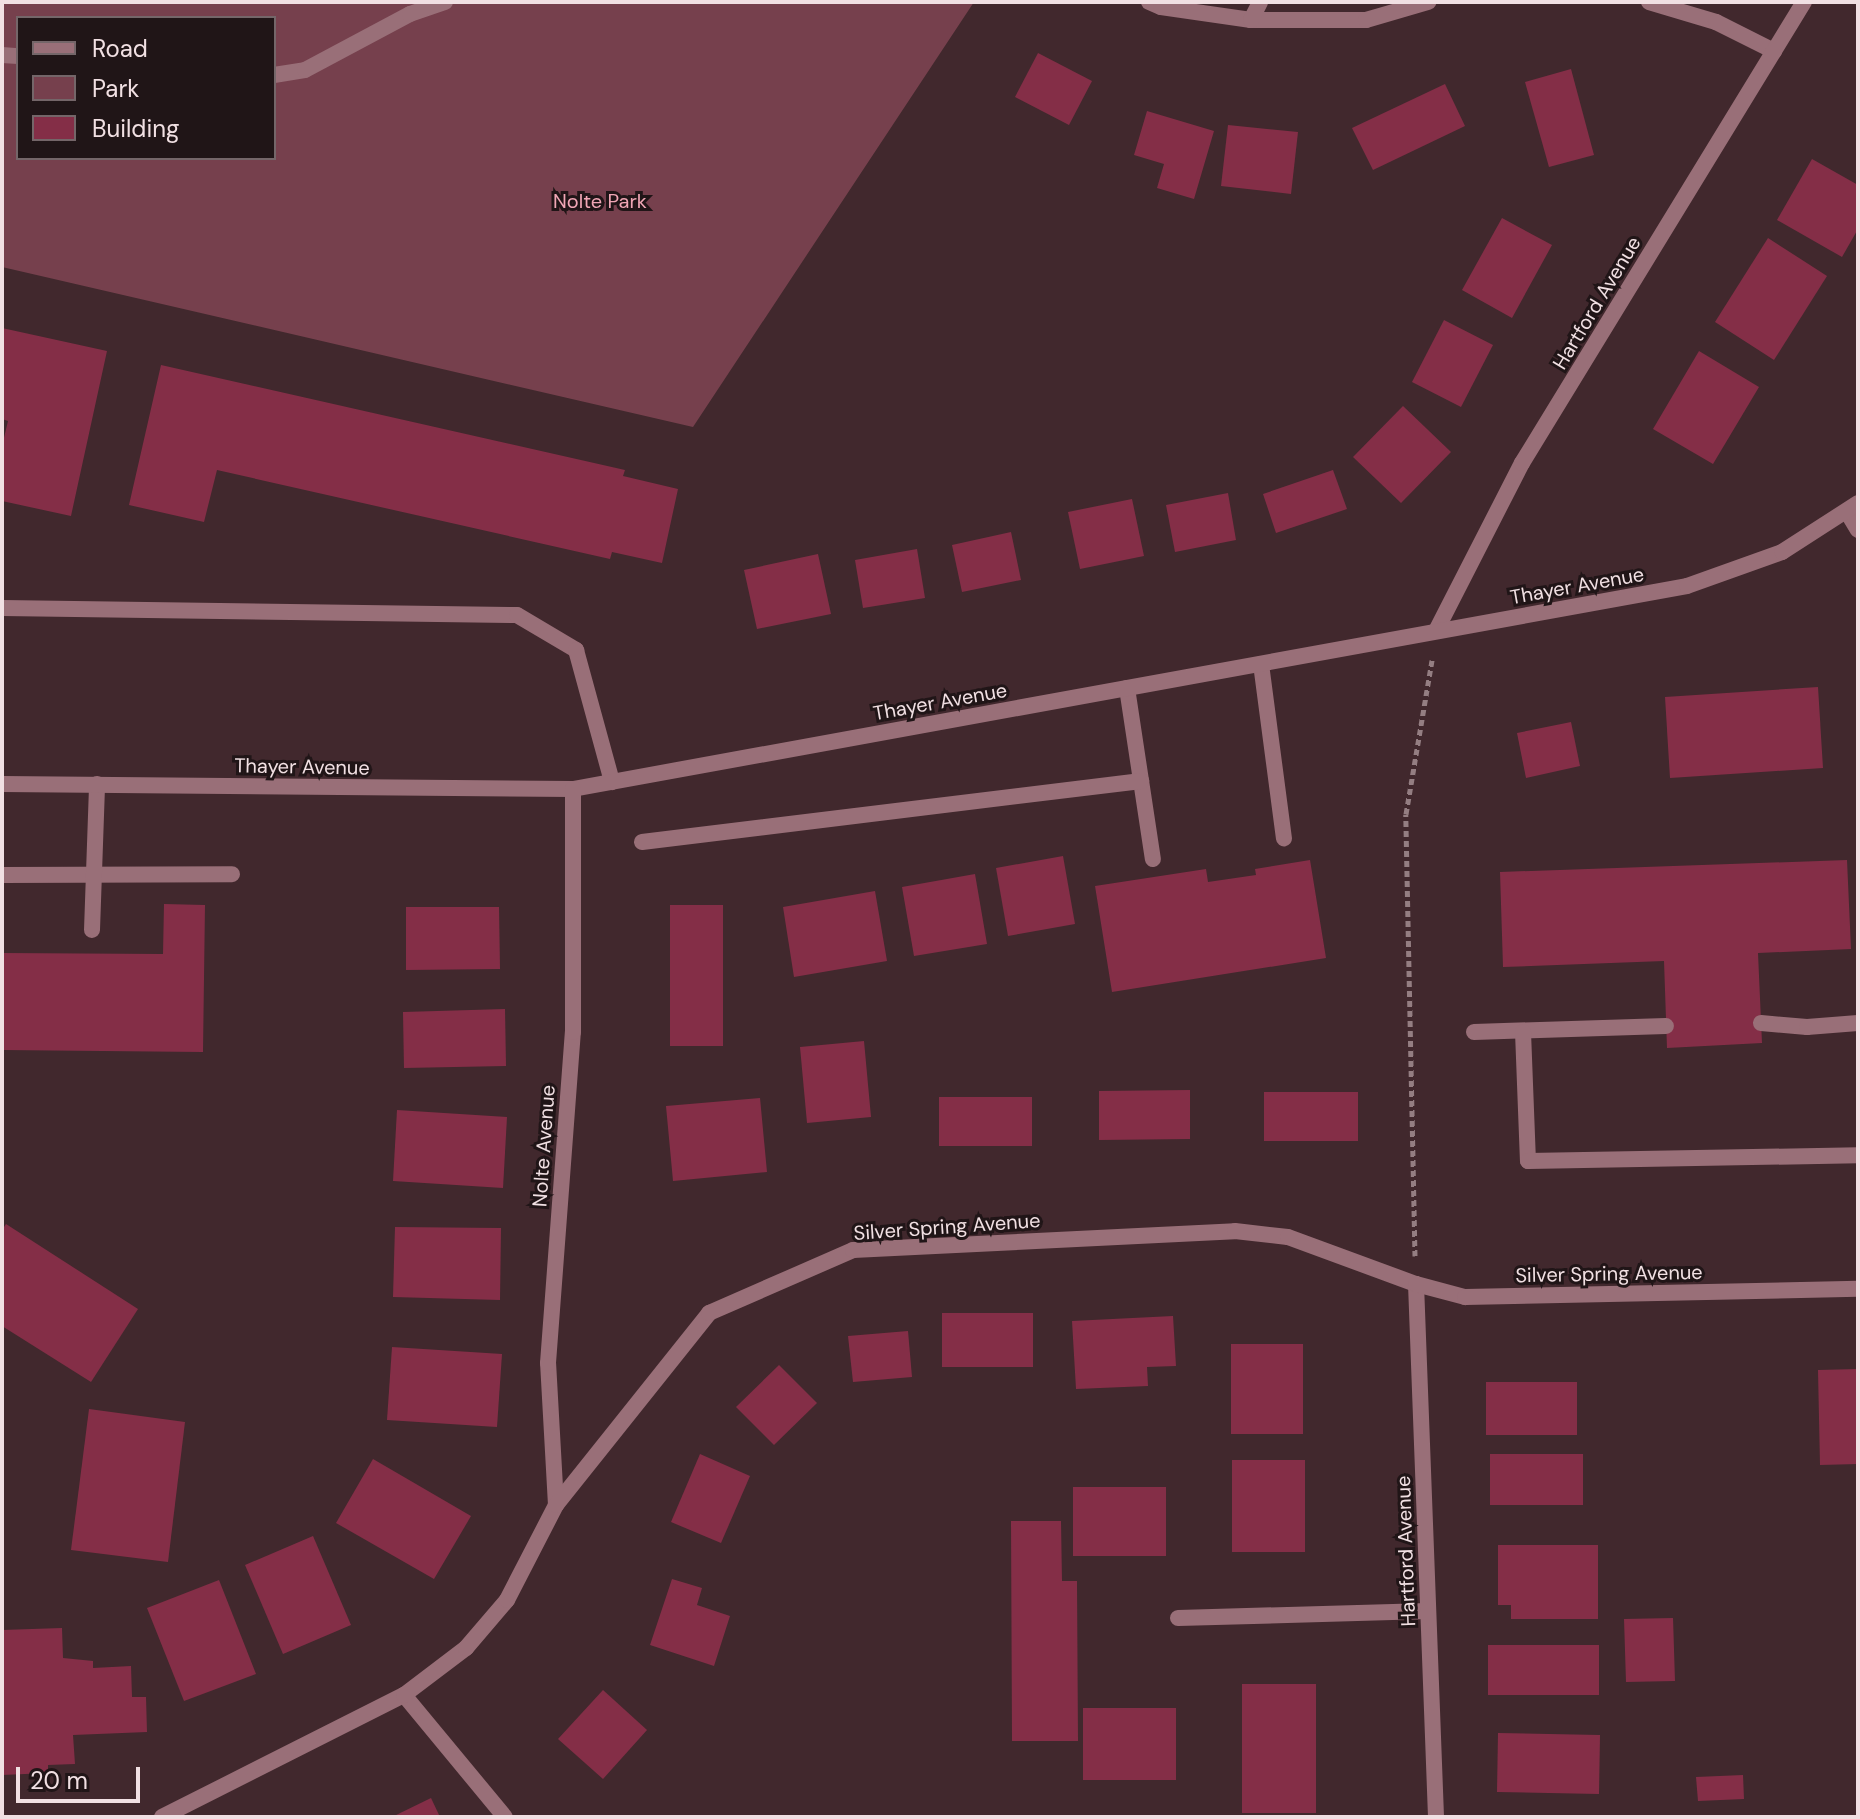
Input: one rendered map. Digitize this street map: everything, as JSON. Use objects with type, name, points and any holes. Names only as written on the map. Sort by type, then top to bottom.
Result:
[{"type":"street","points":[[276,75],[305,70],[410,14],[445,2]]},
{"type":"street","points":[[1149,2],[1161,7],[1251,20],[1366,20],[1428,2]]},
{"type":"street","points":[[1251,20],[1260,2]]},
{"type":"street","points":[[1649,2],[1716,22],[1774,51]]},
{"type":"street","name":"Hartford Avenue","points":[[1436,631],[1522,463],[1804,2]]},
{"type":"street","points":[[1853,508],[1858,530]]},
{"type":"street","name":"Thayer Avenue","points":[[2,784],[573,789],[1687,586],[1782,552],[1853,508]]},
{"type":"street","points":[[2,597],[10,608],[517,615],[576,650],[612,782]]},
{"type":"street","points":[[1261,664],[1284,838]]},
{"type":"street","points":[[1127,688],[1153,859]]},
{"type":"street","points":[[642,842],[1141,781]]},
{"type":"street","points":[[92,930],[97,784]]},
{"type":"street","name":"Nolte Avenue","points":[[556,1505],[548,1363],[573,1032],[573,789]]},
{"type":"street","points":[[2,875],[232,874]]},
{"type":"street","points":[[1761,1023],[1807,1027],[1858,1023]]},
{"type":"street","points":[[1474,1032],[1666,1026]]},
{"type":"street","points":[[1523,1032],[1528,1161],[1858,1155]]},
{"type":"street","name":"Silver Spring Avenue","points":[[162,1817],[404,1695],[466,1648],[507,1600],[556,1505],[709,1313],[853,1250],[1235,1231],[1288,1237],[1416,1284],[1465,1297],[1858,1289]]},
{"type":"street","name":"Hartford Avenue","points":[[1416,1284],[1436,1817]]},
{"type":"street","points":[[1178,1618],[1428,1611]]},
{"type":"street","points":[[404,1695],[505,1817]]},
{"type":"path","points":[[1416,1284],[1406,814],[1436,631]]},
{"type":"green space","name":"Nolte Park","points":[[2,2],[974,2],[693,427],[2,267]]},
{"type":"building","points":[[1038,53],[1092,81],[1069,125],[1015,97]]},
{"type":"building","points":[[1571,69],[1594,155],[1549,167],[1525,82]]},
{"type":"building","points":[[1445,84],[1465,126],[1373,170],[1352,128]]},
{"type":"building","points":[[1147,111],[1214,131],[1194,199],[1157,188],[1164,164],[1134,155]]},
{"type":"building","points":[[1228,125],[1298,132],[1291,194],[1221,186]]},
{"type":"building","points":[[1812,159],[1858,185],[1858,229],[1842,257],[1777,220]]},
{"type":"building","points":[[1502,218],[1552,245],[1512,318],[1462,290]]},
{"type":"building","points":[[1768,238],[1827,276],[1774,360],[1715,322]]},
{"type":"building","points":[[1444,320],[1493,345],[1461,407],[1412,382]]},
{"type":"building","points":[[2,328],[107,351],[71,516],[2,501],[2,446],[8,421],[2,419]]},
{"type":"building","points":[[1699,351],[1759,387],[1713,464],[1653,429]]},
{"type":"building","points":[[161,365],[625,470],[623,476],[678,489],[662,563],[612,552],[610,559],[217,470],[204,522],[129,505]]},
{"type":"building","points":[[1403,406],[1451,452],[1401,503],[1353,457]]},
{"type":"building","points":[[1333,470],[1347,509],[1276,533],[1263,494]]},
{"type":"building","points":[[1228,493],[1236,540],[1175,552],[1166,505]]},
{"type":"building","points":[[1132,499],[1144,556],[1080,569],[1068,512]]},
{"type":"building","points":[[1011,532],[1021,580],[962,592],[952,545]]},
{"type":"building","points":[[917,549],[925,598],[863,608],[855,560]]},
{"type":"building","points":[[818,554],[831,614],[757,629],[744,570]]},
{"type":"building","points":[[1818,687],[1823,768],[1670,778],[1665,697]]},
{"type":"building","points":[[1571,722],[1580,766],[1526,778],[1517,733]]},
{"type":"building","points":[[1063,856],[1075,924],[1008,936],[996,868]]},
{"type":"building","points":[[1310,860],[1326,958],[1112,992],[1095,886],[1206,869],[1208,882],[1256,875],[1255,869]]},
{"type":"building","points":[[1847,860],[1851,949],[1758,953],[1762,1043],[1667,1048],[1664,961],[1503,967],[1500,872]]},
{"type":"building","points":[[975,874],[987,944],[914,956],[902,887]]},
{"type":"building","points":[[875,891],[887,961],[794,977],[783,907]]},
{"type":"building","points":[[164,904],[205,905],[203,1052],[2,1050],[2,953],[163,954]]},
{"type":"building","points":[[670,905],[723,905],[723,1046],[670,1046]]},
{"type":"building","points":[[406,907],[499,907],[500,969],[406,970]]},
{"type":"building","points":[[505,1009],[506,1066],[404,1068],[403,1012]]},
{"type":"building","points":[[864,1041],[871,1117],[807,1123],[800,1047]]},
{"type":"building","points":[[1190,1090],[1190,1139],[1099,1140],[1099,1091]]},
{"type":"building","points":[[1264,1092],[1358,1092],[1358,1141],[1264,1141]]},
{"type":"building","points":[[939,1097],[1032,1097],[1032,1146],[939,1146]]},
{"type":"building","points":[[760,1098],[767,1172],[673,1181],[666,1106]]},
{"type":"building","points":[[397,1110],[507,1117],[503,1188],[393,1181]]},
{"type":"building","points":[[6,1224],[138,1309],[91,1382],[2,1326],[2,1230]]},
{"type":"building","points":[[395,1227],[501,1228],[500,1300],[393,1297]]},
{"type":"building","points":[[942,1313],[1033,1313],[1033,1367],[942,1367]]},
{"type":"building","points":[[1173,1316],[1176,1366],[1147,1367],[1148,1386],[1076,1389],[1072,1321]]},
{"type":"building","points":[[908,1331],[912,1377],[853,1382],[848,1336]]},
{"type":"building","points":[[1231,1344],[1303,1344],[1303,1434],[1231,1434]]},
{"type":"building","points":[[392,1347],[502,1354],[497,1427],[387,1420]]},
{"type":"building","points":[[779,1365],[817,1403],[774,1445],[736,1407]]},
{"type":"building","points":[[1858,1369],[1858,1464],[1820,1465],[1818,1370]]},
{"type":"building","points":[[1486,1382],[1577,1382],[1577,1435],[1486,1435]]},
{"type":"building","points":[[89,1409],[185,1422],[168,1562],[71,1550]]},
{"type":"building","points":[[700,1454],[750,1476],[721,1543],[671,1522]]},
{"type":"building","points":[[1490,1454],[1583,1454],[1583,1505],[1490,1505]]},
{"type":"building","points":[[373,1459],[471,1516],[434,1579],[336,1523]]},
{"type":"building","points":[[1232,1460],[1305,1460],[1305,1552],[1232,1552]]},
{"type":"building","points":[[1073,1487],[1166,1487],[1166,1556],[1073,1556]]},
{"type":"building","points":[[1011,1521],[1061,1521],[1062,1581],[1077,1581],[1078,1741],[1012,1741]]},
{"type":"building","points":[[313,1536],[351,1625],[283,1654],[245,1565]]},
{"type":"building","points":[[1498,1545],[1598,1545],[1598,1619],[1511,1619],[1511,1605],[1498,1605]]},
{"type":"building","points":[[672,1579],[702,1588],[697,1605],[730,1616],[714,1666],[650,1645]]},
{"type":"building","points":[[219,1580],[256,1674],[184,1701],[147,1608]]},
{"type":"building","points":[[1673,1618],[1675,1681],[1626,1682],[1624,1619]]},
{"type":"building","points":[[62,1628],[63,1658],[93,1661],[93,1668],[131,1666],[132,1697],[146,1697],[147,1732],[73,1735],[75,1764],[48,1765],[48,1773],[2,1775],[2,1630]]},
{"type":"building","points":[[1488,1645],[1599,1645],[1599,1695],[1488,1695]]},
{"type":"building","points":[[1242,1684],[1316,1684],[1316,1813],[1242,1813]]},
{"type":"building","points":[[603,1690],[647,1730],[603,1779],[558,1739]]},
{"type":"building","points":[[1083,1708],[1176,1708],[1176,1780],[1083,1780]]},
{"type":"building","points":[[1498,1733],[1600,1735],[1599,1794],[1497,1792]]},
{"type":"building","points":[[1743,1775],[1744,1799],[1698,1801],[1696,1777]]},
{"type":"building","points":[[431,1798],[440,1817],[392,1817]]}]
